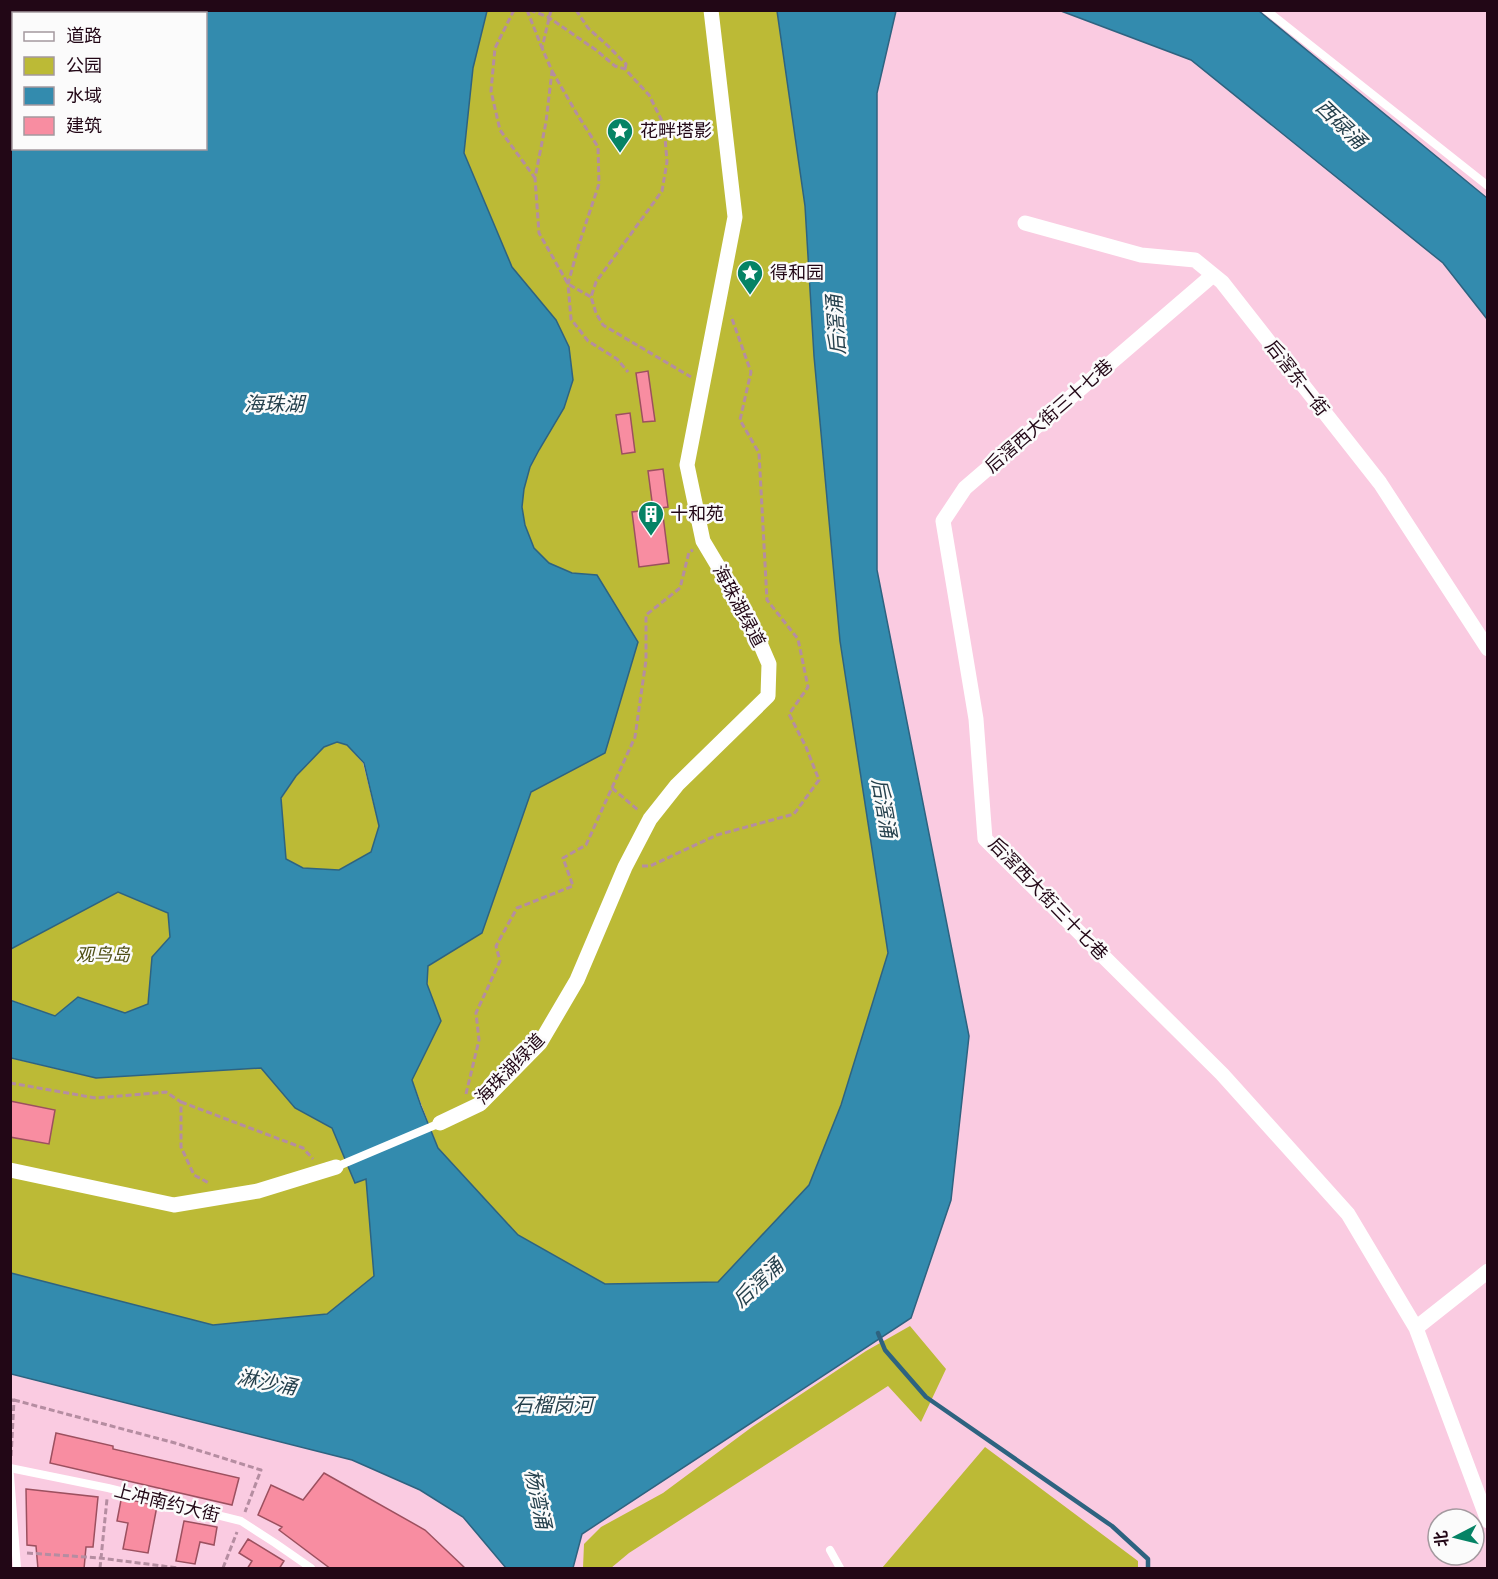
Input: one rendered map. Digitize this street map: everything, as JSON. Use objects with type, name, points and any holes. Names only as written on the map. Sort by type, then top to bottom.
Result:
[{"type":"street","name":"海珠湖绿道","points":[[440,1123],[480,1104],[540,1043],[578,980],[625,867],[650,819],[676,785],[768,696],[769,664],[748,618],[703,541],[687,465],[735,217],[711,10]]},
{"type":"street","name":"后滘东一街","points":[[1025,223],[1141,255],[1195,260],[1222,282],[1380,483],[1488,649]]},
{"type":"street","name":"后滘西大街三十七巷","points":[[1213,275],[965,488],[943,521],[976,718],[985,839],[1222,1074],[1348,1214],[1416,1328],[1488,1521]]},
{"type":"street","points":[[10,1170],[174,1205],[258,1191],[330,1169]]},
{"type":"street","points":[[1416,1328],[1488,1271]]},
{"type":"lane","points":[[1266,10],[1488,186]]},
{"type":"lane","points":[[330,1169],[440,1123]]},
{"type":"lane","name":"上冲南约大街","points":[[10,1468],[108,1488],[241,1521],[311,1569]]},
{"type":"lane","points":[[10,1475],[18,1569]]},
{"type":"lane","points":[[830,1550],[840,1569]]},
{"type":"path","points":[[514,10],[495,48],[491,91],[500,130],[535,178]]},
{"type":"path","points":[[528,10],[548,17],[615,66],[625,69],[649,95],[664,125],[667,162],[662,191],[596,282],[591,297],[603,325],[702,384]]},
{"type":"path","points":[[528,10],[552,71],[598,147],[598,184],[568,284],[571,319],[588,341],[618,359],[628,372]]},
{"type":"path","points":[[542,48],[551,10]]},
{"type":"path","points":[[576,10],[588,28],[626,64],[625,69]]},
{"type":"path","points":[[552,71],[546,122],[535,178],[539,233],[568,284],[591,297]]},
{"type":"path","points":[[461,1113],[479,1040],[476,1012],[500,961],[496,946],[517,908],[573,886],[563,858],[586,845],[635,737],[646,660],[646,615],[680,588],[689,552],[703,541]]},
{"type":"path","points":[[612,788],[650,819]]},
{"type":"path","points":[[10,1083],[96,1098],[166,1092],[181,1102],[303,1148],[330,1169]]},
{"type":"path","points":[[181,1102],[181,1147],[194,1175],[231,1196]]},
{"type":"path","points":[[10,1459],[12,1400],[175,1443],[261,1470],[224,1569]]},
{"type":"path","points":[[100,1569],[108,1488]]},
{"type":"path","points":[[17,1553],[100,1558],[178,1569]]},
{"type":"green space","points":[[11,10],[53,11],[12,12],[11,106]]},
{"type":"green space","points":[[487,11],[777,11],[805,206],[814,356],[840,641],[888,953],[841,1105],[809,1185],[718,1282],[605,1284],[518,1235],[438,1148],[412,1080],[441,1021],[427,984],[428,966],[482,933],[531,792],[605,753],[597,575],[572,573],[549,563],[534,548],[525,525],[522,507],[530,467],[573,380],[569,347],[556,320],[512,267],[464,153],[473,68]]},
{"type":"green space","points":[[337,742],[347,745],[363,763],[379,826],[371,853],[339,870],[303,868],[286,859],[281,799],[296,776],[324,747]]},
{"type":"green space","name":"观鸟岛","points":[[118,892],[168,913],[170,937],[152,957],[149,1004],[125,1013],[78,997],[55,1016],[11,1000],[10,949]]},
{"type":"green space","points":[[10,1058],[96,1078],[261,1068],[295,1108],[332,1128],[355,1182],[366,1178],[374,1276],[327,1314],[213,1325],[11,1273]]},
{"type":"green space","points":[[910,1326],[946,1369],[921,1422],[888,1386],[629,1553],[611,1568],[583,1568],[584,1544],[601,1527],[663,1493],[752,1427],[866,1351]]},
{"type":"green space","points":[[985,1447],[1138,1561],[1138,1568],[882,1568]]},
{"type":"water","name":"海珠湖","points":[[53,11],[487,11],[473,68],[464,153],[512,267],[556,320],[569,347],[573,380],[564,408],[530,467],[522,507],[525,525],[534,548],[549,563],[572,573],[597,575],[638,642],[605,753],[531,792],[482,933],[428,966],[427,984],[441,1021],[412,1080],[438,1148],[518,1235],[605,1284],[718,1282],[809,1185],[841,1105],[888,953],[840,641],[814,356],[805,206],[777,11],[896,11],[877,93],[877,570],[969,1036],[951,1200],[911,1318],[582,1534],[573,1568],[506,1568],[463,1517],[420,1490],[352,1460],[11,1374],[11,1273],[213,1325],[327,1314],[374,1276],[366,1179],[355,1183],[332,1128],[295,1108],[261,1068],[96,1078],[11,1058],[10,1000],[55,1016],[78,997],[125,1013],[148,1004],[152,957],[170,937],[168,913],[118,892],[11,949],[12,104],[12,150],[207,150],[207,12]],"holes":[[[337,742],[347,745],[364,763],[379,826],[371,852],[339,870],[303,868],[286,859],[281,798],[296,776],[324,747]]]},
{"type":"water","name":"西碌涌","points":[[1061,11],[1259,11],[1487,198],[1487,319],[1443,263],[1191,60]]},
{"type":"building","points":[[648,371],[655,421],[643,422],[636,373]]},
{"type":"building","points":[[630,413],[635,452],[622,454],[616,415]]},
{"type":"building","points":[[663,469],[668,507],[653,509],[648,471]]},
{"type":"building","name":"十和苑","points":[[662,508],[669,563],[639,567],[632,512]]},
{"type":"building","points":[[10,1101],[55,1110],[49,1144],[10,1137]]},
{"type":"building","points":[[56,1433],[113,1446],[113,1449],[239,1478],[232,1505],[50,1463]]},
{"type":"building","points":[[324,1473],[425,1530],[466,1569],[331,1569],[279,1530],[282,1527],[258,1515],[271,1485],[303,1500]]},
{"type":"building","points":[[26,1489],[98,1497],[93,1547],[86,1547],[84,1569],[38,1569],[36,1546],[27,1545]]},
{"type":"building","points":[[121,1500],[157,1506],[148,1553],[123,1549],[128,1523],[117,1521]]},
{"type":"building","points":[[184,1521],[217,1527],[214,1545],[200,1542],[195,1564],[176,1561]]},
{"type":"building","points":[[248,1539],[284,1561],[279,1569],[247,1569],[252,1561],[239,1553]]},
{"type":"waterway","points":[[878,1333],[885,1350],[926,1397],[1112,1526],[1148,1559],[1148,1568]]},
{"type":"place","name":"花畔塔影","points":[[620,154]]},
{"type":"place","name":"得和园","points":[[750,296]]},
{"type":"place","name":"十和苑","points":[[651,537]]},
{"type":"water label","name":"后滘涌","points":[[836,325]]},
{"type":"water label","name":"后滘涌","points":[[884,808]]},
{"type":"water label","name":"后滘涌","points":[[758,1283]]},
{"type":"water label","name":"淋沙涌","points":[[267,1382]]},
{"type":"water label","name":"石榴岗河","points":[[553,1405]]},
{"type":"water label","name":"杨湾涌","points":[[538,1499]]}]
